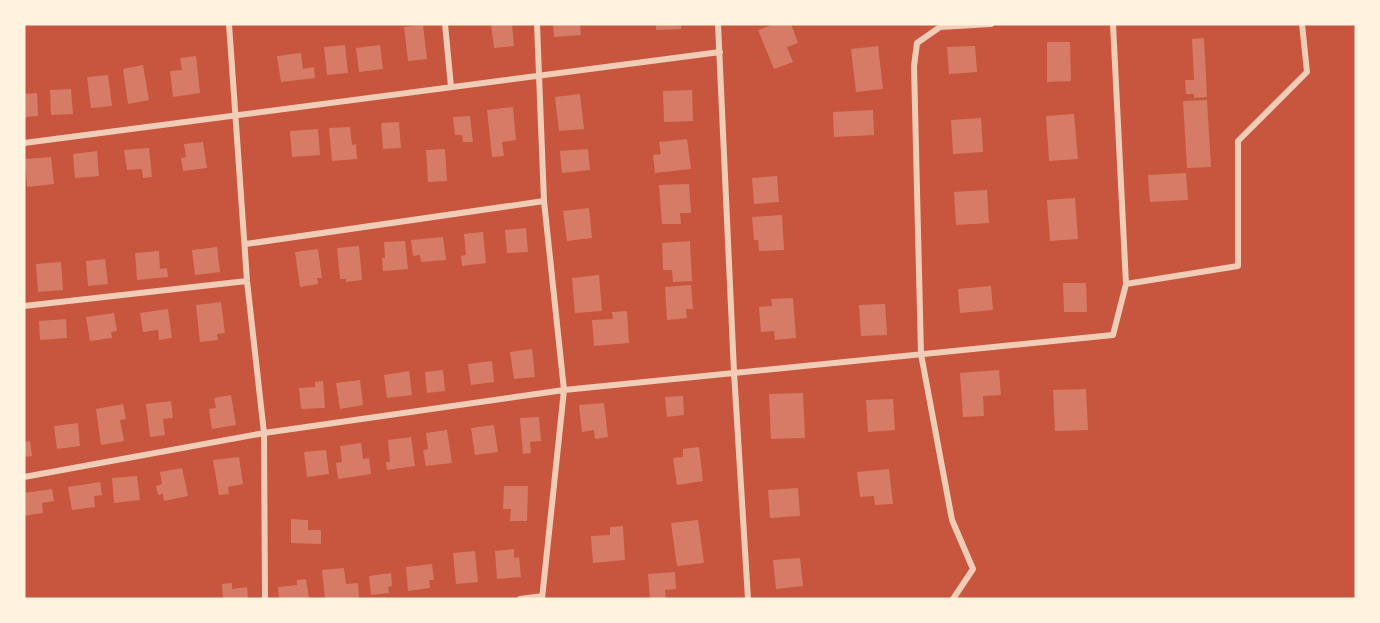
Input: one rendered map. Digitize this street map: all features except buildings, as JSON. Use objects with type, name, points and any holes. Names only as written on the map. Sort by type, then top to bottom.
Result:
[{"type":"street","points":[[229,24],[247,281],[264,433],[265,599]]},
{"type":"street","points":[[445,24],[451,87]]},
{"type":"street","points":[[519,599],[542,598],[564,390],[544,201],[537,24]]},
{"type":"street","points":[[718,24],[734,372],[748,599]]},
{"type":"street","points":[[953,599],[973,569],[952,520],[921,354],[914,66],[917,43],[940,27],[991,24]]},
{"type":"street","points":[[24,477],[264,433],[564,390],[1113,335],[1126,284],[1113,24]]},
{"type":"street","points":[[1126,284],[1238,266],[1238,141],[1307,72],[1302,24]]},
{"type":"street","points":[[24,143],[720,52]]},
{"type":"street","points":[[246,244],[544,201]]},
{"type":"street","points":[[24,306],[247,281]]}]
